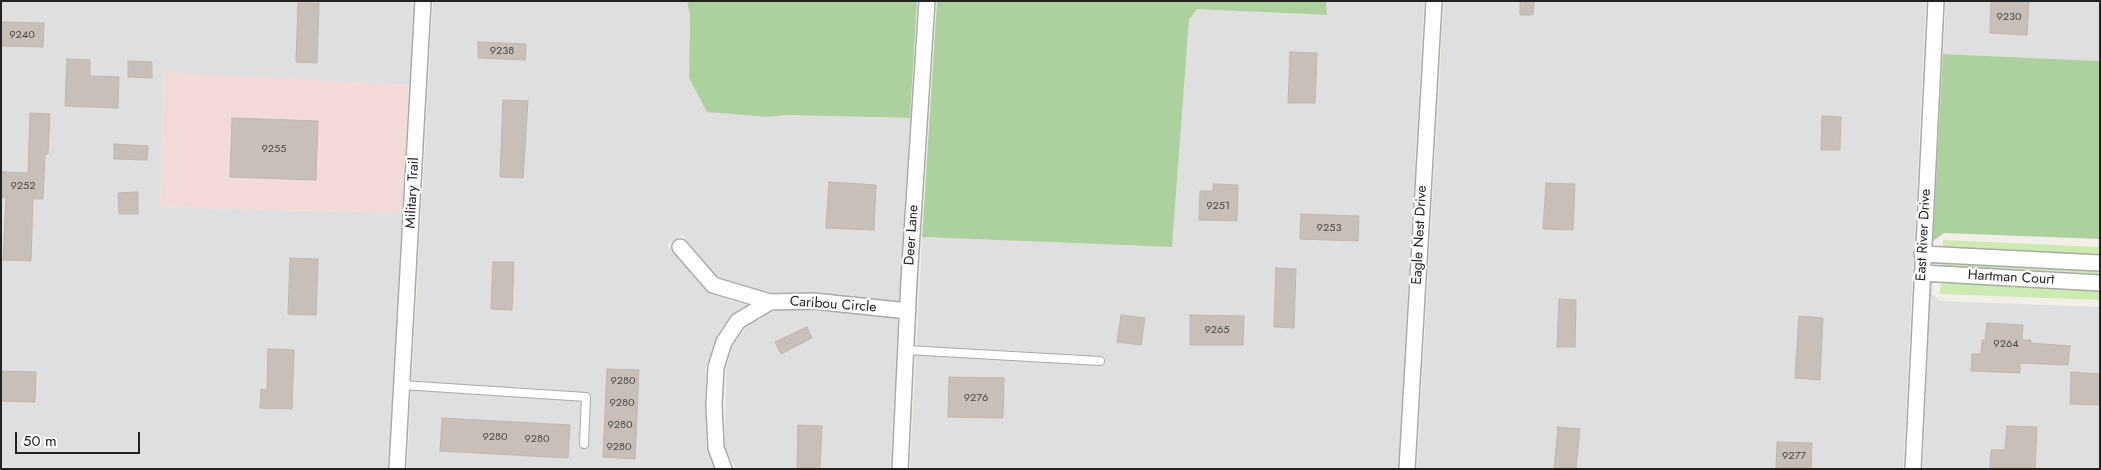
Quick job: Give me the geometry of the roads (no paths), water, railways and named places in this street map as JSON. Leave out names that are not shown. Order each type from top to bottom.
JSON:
[{"type":"street","name":"Military Trail","points":[[397,469],[423,1]]},
{"type":"street","name":"Deer Lane","points":[[900,469],[927,1]]},
{"type":"street","name":"Eagle Nest Drive","points":[[1407,469],[1434,1]]},
{"type":"street","name":"East River Drive","points":[[1913,469],[1922,254],[1936,1]]},
{"type":"street","points":[[680,247],[713,285],[770,302]]},
{"type":"street","name":"Hartman Court","points":[[1922,254],[2100,263]]},
{"type":"street","name":"Hartman Court","points":[[1922,273],[2100,283]]},
{"type":"street","name":"Caribou Circle","points":[[724,469],[716,448],[714,405],[716,367],[724,342],[738,321],[770,302],[813,301],[908,311]]},
{"type":"lane","points":[[907,350],[1100,361]]},
{"type":"lane","points":[[402,385],[586,397],[584,444]]}]
